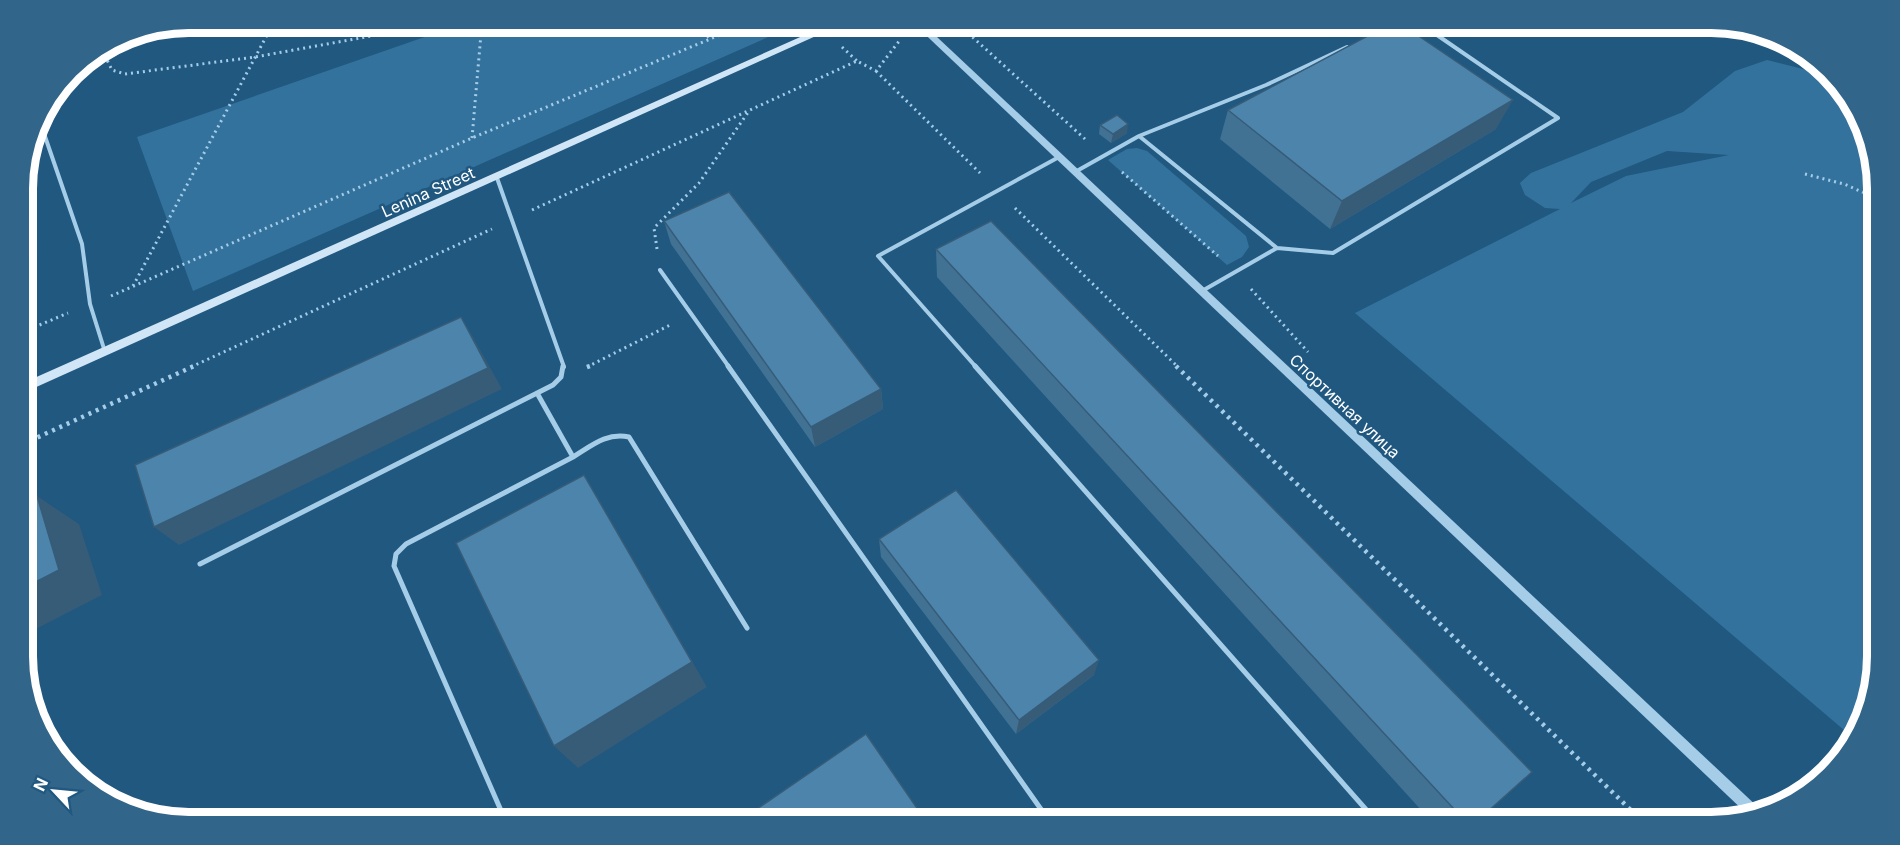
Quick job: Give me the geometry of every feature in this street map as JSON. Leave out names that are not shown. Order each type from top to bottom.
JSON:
[{"type":"main road","name":"Lenina Street","points":[[33,384],[819,33]]},
{"type":"street","name":"Спортивная улица","points":[[928,33],[1750,807]]},
{"type":"lane","points":[[1139,136],[1277,249],[1333,254],[1558,118],[1434,33]]},
{"type":"lane","points":[[1075,172],[1139,136],[1266,85],[1349,47]]},
{"type":"lane","points":[[44,133],[82,244],[90,304],[105,352]]},
{"type":"lane","points":[[1059,157],[878,256],[1368,812]]},
{"type":"lane","points":[[200,564],[537,393],[561,377],[564,368],[498,178]]},
{"type":"lane","points":[[1202,291],[1277,249]]},
{"type":"lane","points":[[660,270],[1043,812]]},
{"type":"lane","points":[[537,393],[573,457]]},
{"type":"lane","points":[[502,812],[394,566],[396,554],[406,544],[613,435],[621,435],[629,438],[747,628]]},
{"type":"path","points":[[132,288],[268,33]]},
{"type":"path","points":[[106,57],[112,70],[125,74],[255,57],[388,33]]},
{"type":"path","points":[[472,138],[481,33]]},
{"type":"path","points":[[705,33],[710,39]]},
{"type":"path","points":[[33,329],[132,288],[472,138],[724,33]]},
{"type":"path","points":[[968,33],[1103,156],[1236,272],[1309,354]]},
{"type":"path","points":[[876,71],[900,39]]},
{"type":"path","points":[[33,439],[857,61],[876,71],[1633,812]]},
{"type":"path","points":[[660,270],[654,228],[699,183],[749,110]]},
{"type":"path","points":[[1805,174],[1844,184],[1867,194]]},
{"type":"path","points":[[561,377],[594,364],[690,315]]},
{"type":"shaded area","points":[[436,33],[777,33],[193,291],[137,137]]},
{"type":"shaded area","points":[[1767,60],[1807,70],[1832,91],[1846,111],[1862,148],[1867,189],[1867,666],[1859,706],[1847,732],[1355,313],[1560,209],[1545,208],[1525,195],[1520,183],[1531,173],[1683,112],[1735,71]],"holes":[[[1667,151],[1729,155],[1626,176],[1571,203],[1591,182]]]},
{"type":"shaded area","points":[[1137,148],[1147,151],[1246,236],[1249,247],[1242,257],[1227,265],[1108,160],[1127,149]]},
{"type":"building","points":[[1373,33],[1414,33],[1513,100],[1342,201],[1228,110]]},
{"type":"building","points":[[1117,115],[1128,124],[1113,134],[1100,125]]},
{"type":"building","points":[[729,192],[881,389],[811,427],[664,221]]},
{"type":"building","points":[[991,221],[1532,772],[1487,812],[1457,812],[936,249]]},
{"type":"building","points":[[461,317],[488,368],[154,527],[135,465]]},
{"type":"building","points":[[584,475],[692,662],[554,746],[456,543]]},
{"type":"building","points":[[956,490],[1099,660],[1019,720],[879,539]]},
{"type":"building","points":[[37,496],[59,570],[33,583],[33,498]]},
{"type":"building","points":[[866,734],[920,812],[753,812]]}]
